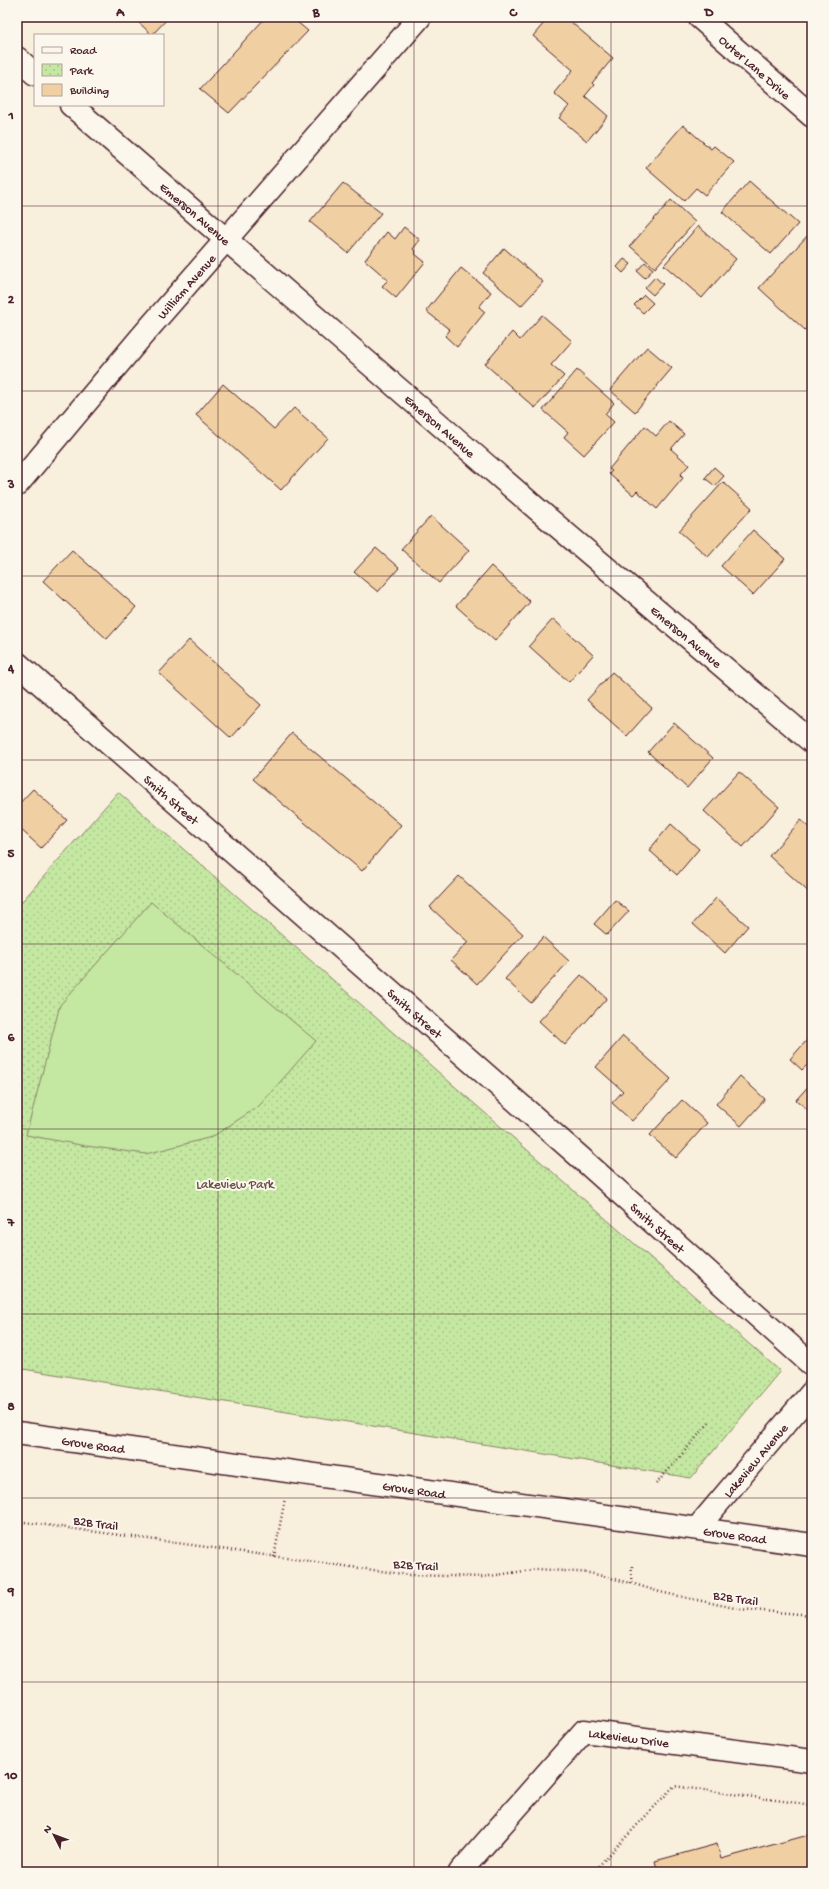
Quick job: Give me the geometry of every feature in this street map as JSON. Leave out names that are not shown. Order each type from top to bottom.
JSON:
[{"type":"street","name":"William Avenue","points":[[17,485],[142,336],[420,17]]},
{"type":"street","name":"Outer Lane Drive","points":[[699,17],[812,116]]},
{"type":"street","points":[[17,58],[34,73]]},
{"type":"street","name":"Emerson Avenue","points":[[72,106],[537,509],[812,742]]},
{"type":"street","name":"Smith Street","points":[[17,663],[581,1158],[812,1365]]},
{"type":"street","name":"Lakeview Avenue","points":[[698,1527],[812,1392]]},
{"type":"street","name":"Grove Road","points":[[17,1433],[698,1527],[812,1545]]},
{"type":"street","name":"Lakeview Drive","points":[[460,1872],[584,1731],[812,1761]]},
{"type":"path","points":[[656,1484],[709,1423]]},
{"type":"path","points":[[274,1557],[282,1517]]},
{"type":"path","name":"B2B Trail","points":[[17,1521],[410,1575],[483,1577],[538,1569],[590,1573],[631,1582],[660,1592],[739,1609],[812,1615]]},
{"type":"path","points":[[631,1582],[632,1565]]},
{"type":"path","points":[[593,1872],[674,1786],[812,1805]]},
{"type":"green space","name":"Lakeview Park","points":[[118,792],[780,1371],[691,1478],[17,1368],[17,907]]},
{"type":"green space","points":[[151,902],[316,1041],[259,1106],[212,1137],[146,1154],[86,1146],[26,1135],[60,1005]]},
{"type":"building","points":[[133,17],[169,17],[153,34],[151,34]]},
{"type":"building","points":[[266,17],[291,17],[308,31],[229,113],[200,89]]},
{"type":"building","points":[[549,17],[565,17],[613,58],[592,83],[594,85],[585,96],[608,116],[587,141],[559,118],[569,106],[554,93],[573,70],[533,36]]},
{"type":"building","points":[[683,125],[711,149],[714,146],[734,162],[705,195],[696,188],[684,201],[646,168]]},
{"type":"building","points":[[749,181],[798,224],[771,254],[722,212]]},
{"type":"building","points":[[343,183],[381,213],[348,253],[310,222]]},
{"type":"building","points":[[671,200],[695,222],[655,268],[630,246]]},
{"type":"building","points":[[698,226],[736,259],[702,298],[664,265]]},
{"type":"building","points":[[404,227],[420,240],[413,249],[416,252],[415,254],[425,262],[396,298],[382,286],[388,280],[365,260],[387,232],[395,239]]},
{"type":"building","points":[[808,235],[812,239],[812,322],[805,330],[759,288]]},
{"type":"building","points":[[504,248],[543,282],[521,306],[483,273]]},
{"type":"building","points":[[624,259],[631,264],[623,273],[617,267]]},
{"type":"building","points":[[645,262],[653,269],[645,278],[637,271]]},
{"type":"building","points":[[461,268],[491,292],[479,307],[485,312],[457,347],[445,336],[450,330],[426,311]]},
{"type":"building","points":[[655,277],[663,284],[653,295],[645,288]]},
{"type":"building","points":[[644,295],[653,303],[643,313],[634,305]]},
{"type":"building","points":[[542,315],[572,341],[551,365],[564,376],[535,408],[485,364],[512,332],[520,340]]},
{"type":"building","points":[[647,347],[672,368],[635,412],[610,390]]},
{"type":"building","points":[[577,370],[614,403],[605,414],[614,422],[584,455],[564,437],[568,432],[543,410]]},
{"type":"building","points":[[223,384],[274,429],[294,408],[328,438],[281,490],[196,415]]},
{"type":"building","points":[[669,421],[684,434],[671,449],[689,465],[680,475],[683,478],[657,509],[637,491],[633,495],[609,474],[612,471],[609,469],[645,426],[656,436]]},
{"type":"building","points":[[714,467],[724,476],[715,486],[705,478]]},
{"type":"building","points":[[723,482],[752,508],[708,557],[679,531]]},
{"type":"building","points":[[431,516],[469,550],[439,583],[401,549]]},
{"type":"building","points":[[753,530],[785,559],[753,595],[721,566]]},
{"type":"building","points":[[376,548],[399,568],[378,592],[354,572]]},
{"type":"building","points":[[72,550],[136,607],[107,639],[43,581]]},
{"type":"building","points":[[491,566],[530,602],[495,641],[456,606]]},
{"type":"building","points":[[553,619],[593,655],[569,682],[529,646]]},
{"type":"building","points":[[189,640],[261,705],[231,738],[159,673]]},
{"type":"building","points":[[612,672],[652,708],[627,736],[587,700]]},
{"type":"building","points":[[674,723],[713,758],[687,788],[648,752]]},
{"type":"building","points":[[292,733],[401,825],[362,871],[253,779]]},
{"type":"building","points":[[739,772],[779,807],[743,847],[704,811]]},
{"type":"building","points":[[33,789],[67,820],[41,848],[17,826],[17,806]]},
{"type":"building","points":[[801,820],[812,829],[812,895],[769,856]]},
{"type":"building","points":[[671,824],[699,849],[677,875],[649,850]]},
{"type":"building","points":[[459,876],[523,934],[477,984],[451,960],[468,942],[430,907]]},
{"type":"building","points":[[716,898],[748,926],[725,953],[693,924]]},
{"type":"building","points":[[615,900],[629,911],[607,935],[594,924]]},
{"type":"building","points":[[543,937],[569,961],[531,1003],[505,979]]},
{"type":"building","points":[[581,975],[607,998],[565,1045],[539,1021]]},
{"type":"building","points":[[623,1036],[671,1079],[632,1121],[612,1103],[623,1091],[596,1067]]},
{"type":"building","points":[[808,1039],[812,1042],[812,1060],[802,1070],[790,1059]]},
{"type":"building","points":[[740,1076],[765,1099],[741,1126],[716,1104]]},
{"type":"building","points":[[812,1082],[812,1113],[796,1100]]},
{"type":"building","points":[[682,1100],[707,1123],[676,1158],[650,1135]]},
{"type":"building","points":[[812,1834],[812,1872],[658,1872],[655,1861],[717,1844],[721,1859]]}]
